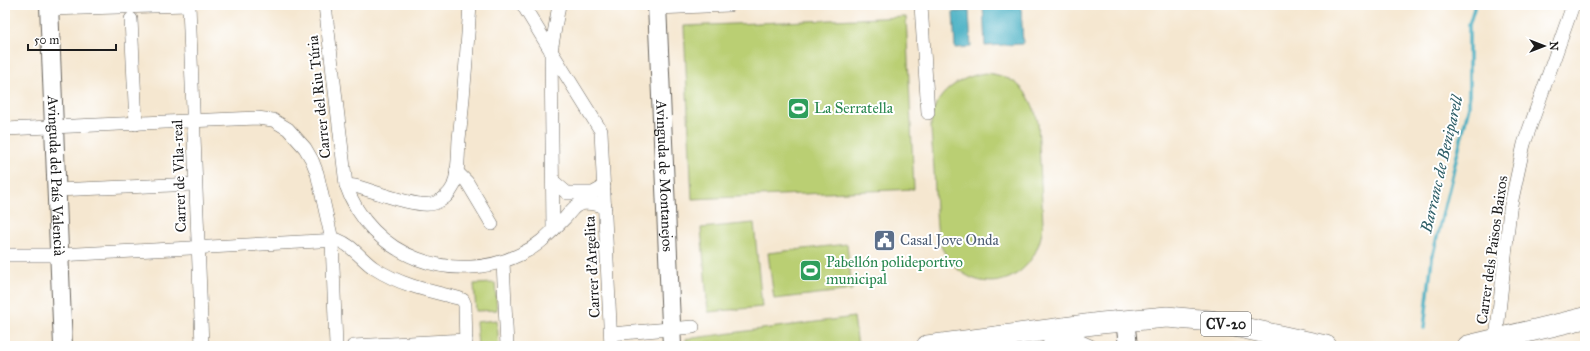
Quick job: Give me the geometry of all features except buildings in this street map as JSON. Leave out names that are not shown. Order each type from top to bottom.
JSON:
[{"type":"main road","name":"Avinguda de Montanejos","points":[[657,6],[672,338]]},
{"type":"main road","name":"Avinguda del País Valencià","points":[[49,7],[63,346]]},
{"type":"main road","name":"CV-20","points":[[927,346],[1124,320],[1167,317],[1196,319],[1235,326],[1326,346]]},
{"type":"main road","points":[[1468,346],[1585,318]]},
{"type":"main road","points":[[1124,320],[1128,346]]},
{"type":"street","points":[[49,7],[188,5]]},
{"type":"street","name":"Carrer de Vila-real","points":[[188,5],[202,346]]},
{"type":"street","name":"Carrer del Riu Túria","points":[[325,5],[346,185],[352,201],[363,217],[376,232],[398,251],[426,262],[447,266],[472,267],[503,262],[532,249],[578,205]]},
{"type":"street","points":[[346,185],[356,186],[417,204],[431,204],[444,199],[453,186],[465,89],[470,5]]},
{"type":"street","name":"Carrer d'Argelita","points":[[523,5],[601,131],[611,340]]},
{"type":"street","points":[[551,52],[559,5]]},
{"type":"street","points":[[657,6],[729,5]]},
{"type":"street","points":[[921,5],[928,113]]},
{"type":"street","name":"Carrer dels Països Baixos","points":[[1496,340],[1510,208],[1524,144],[1573,5]]},
{"type":"street","points":[[131,19],[136,124]]},
{"type":"street","name":"Carrer d'Argelita","points":[[551,52],[553,230]]},
{"type":"street","points":[[5,129],[262,119],[273,120],[288,129],[299,140],[312,160],[317,173],[332,240],[336,346]]},
{"type":"street","points":[[456,171],[467,182],[492,224]]},
{"type":"street","points":[[56,190],[195,184]]},
{"type":"street","points":[[553,186],[567,193],[593,193],[604,187]]},
{"type":"street","name":"Carrer d'Argelita","points":[[553,186],[578,205]]},
{"type":"street","points":[[578,205],[590,204],[605,206]]},
{"type":"street","points":[[5,256],[59,255],[198,246],[332,240],[343,242],[373,268],[397,280],[422,290],[458,298],[463,300],[465,305],[466,343],[353,346]]},
{"type":"street","points":[[503,262],[507,346]]},
{"type":"street","points":[[611,340],[672,338],[693,327]]},
{"type":"street","points":[[1048,346],[1081,342],[1090,346]]},
{"type":"green space","name":"La Serratella","points":[[906,17],[914,189],[692,199],[684,26]]},
{"type":"green space","points":[[985,73],[1006,78],[1020,87],[1031,102],[1038,122],[1043,224],[1038,247],[1027,264],[1013,276],[997,281],[980,281],[964,274],[949,260],[938,239],[931,134],[933,113],[942,95],[966,78]]},
{"type":"green space","points":[[754,223],[762,307],[708,312],[701,228]]},
{"type":"green space","name":"Pabellón polideportivo municipal","points":[[847,244],[852,290],[774,299],[768,253]]},
{"type":"green space","points":[[495,283],[497,310],[476,311],[474,284]]},
{"type":"green space","points":[[854,317],[858,346],[686,346],[686,339]]},
{"type":"green space","points":[[497,320],[499,346],[478,346],[476,322]]},
{"type":"water","points":[[983,5],[1021,5],[1023,44],[985,46]]},
{"type":"water","points":[[969,11],[971,47],[955,48],[953,12]]},
{"type":"waterway","name":"Barranc de Beniparell","points":[[1424,328],[1432,258],[1469,106],[1469,25],[1475,5]]},
{"type":"place","name":"La Serratella","points":[[799,108]]},
{"type":"place","name":"Casal Jove Onda","points":[[885,240]]},
{"type":"place","name":"Pabellón polideportivo municipal","points":[[810,271]]}]
